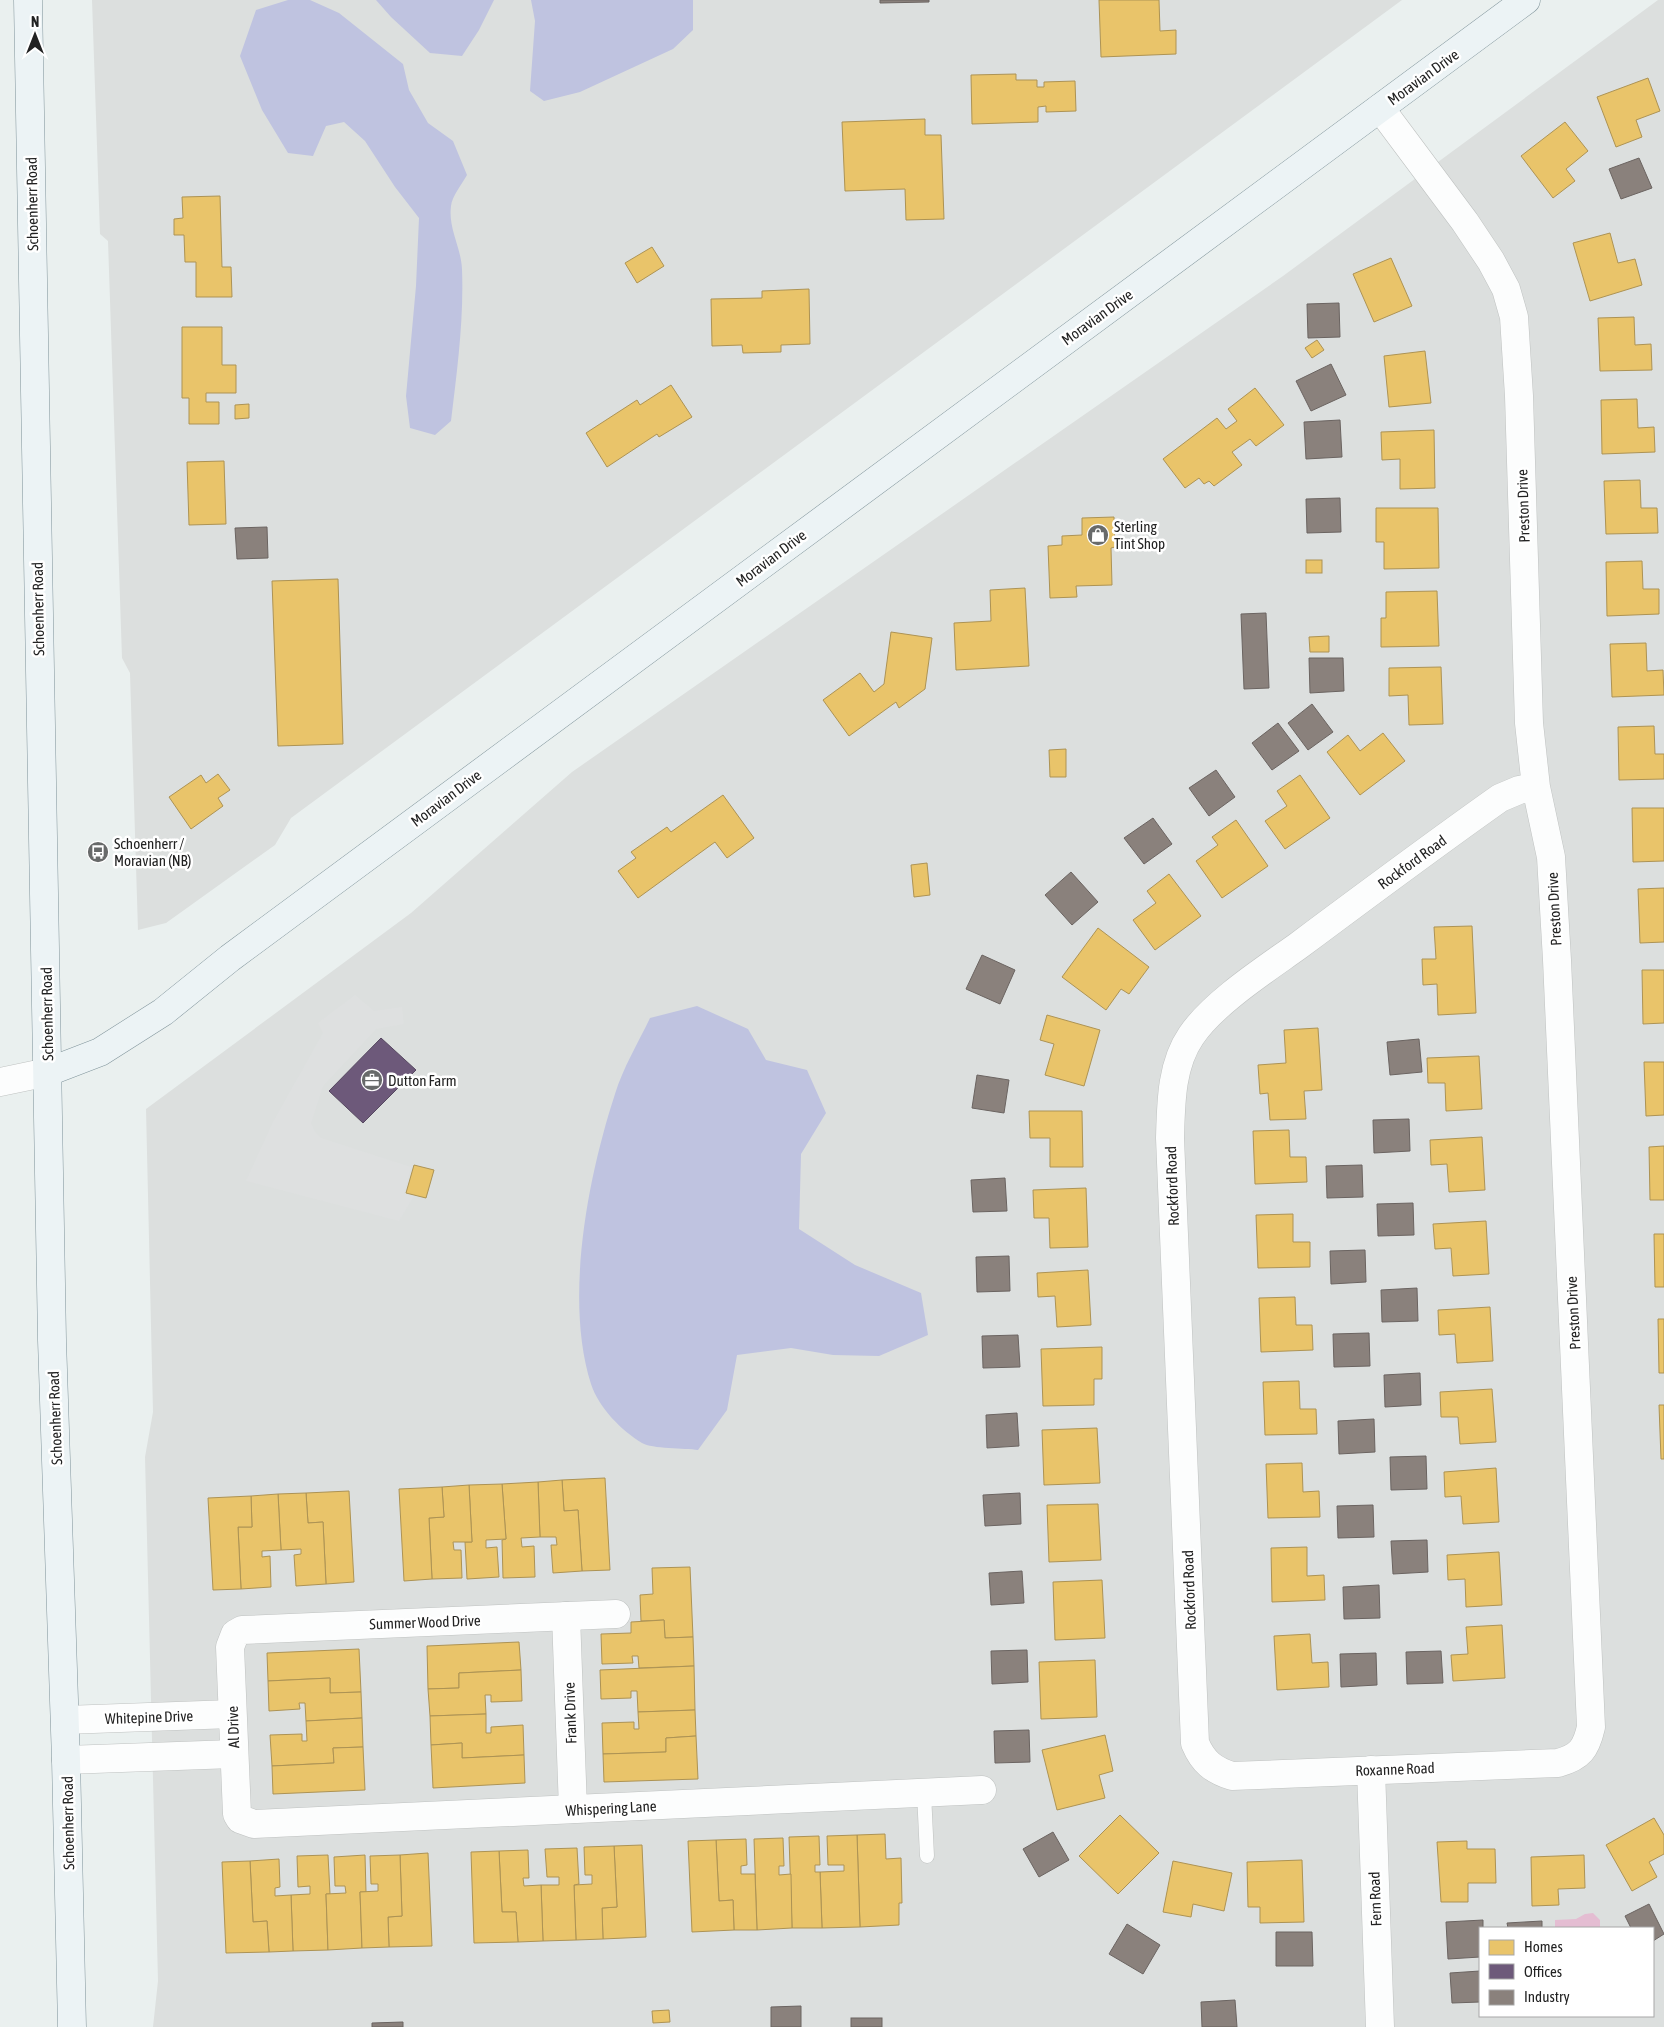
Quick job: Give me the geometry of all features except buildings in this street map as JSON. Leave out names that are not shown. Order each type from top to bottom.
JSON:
[{"type":"main road","name":"Schoenherr Road","points":[[28,0],[52,1340],[65,1720],[72,2027]]},
{"type":"main road","name":"Moravian Drive","points":[[48,1072],[100,1052],[163,1012],[238,952],[1526,0]]},
{"type":"street","name":"Preston Drive","points":[[1380,108],[1465,222],[1506,289],[1514,317],[1519,396],[1529,723],[1536,787],[1551,858],[1557,960],[1591,1727],[1588,1740],[1582,1750]]},
{"type":"street","name":"Rockford Road","points":[[1207,1764],[1195,1743],[1170,1138],[1172,1089],[1179,1060],[1191,1036],[1213,1012],[1269,967],[1500,798],[1519,790],[1536,787]]},
{"type":"street","name":"Moravian Drive","points":[[0,1082],[48,1072]]},
{"type":"street","name":"Summer Wood Drive","points":[[235,1634],[250,1629],[616,1614]]},
{"type":"street","name":"Frank Drive","points":[[566,1616],[574,1809]]},
{"type":"street","name":"Al Drive","points":[[235,1634],[230,1647],[235,1807],[240,1819]]},
{"type":"street","name":"Whitepine Drive","points":[[65,1720],[232,1714]]},
{"type":"street","name":"Roxanne Road","points":[[1207,1764],[1218,1771],[1232,1776],[1558,1763],[1573,1759],[1582,1750]]},
{"type":"street","points":[[66,1760],[233,1754]]},
{"type":"street","name":"Fern Road","points":[[1371,1770],[1380,2027]]},
{"type":"street","name":"Whispering Lane","points":[[240,1819],[254,1824],[982,1790]]},
{"type":"lane","points":[[924,1793],[927,1856]]},
{"type":"shaded area","points":[[92,0],[1402,0],[291,818],[275,845],[166,923],[138,930],[130,673],[122,658],[108,241],[100,234]]},
{"type":"shaded area","points":[[288,0],[310,0],[339,13],[403,64],[409,90],[428,123],[453,141],[467,175],[455,194],[451,206],[451,222],[462,269],[462,307],[460,345],[451,421],[435,435],[410,428],[406,396],[416,286],[419,218],[395,187],[365,141],[344,122],[326,126],[313,156],[288,153],[262,110],[240,56],[256,10]]},
{"type":"shaded area","points":[[376,0],[494,0],[479,30],[462,56],[430,53],[391,17]]},
{"type":"shaded area","points":[[531,0],[693,0],[693,30],[673,49],[580,92],[544,101],[530,91],[535,21]]},
{"type":"shaded area","points":[[1658,0],[1664,0],[1664,2027],[153,2027],[158,1981],[145,1457],[153,1412],[146,1109],[411,913],[572,772],[1283,276]]},
{"type":"shaded area","points":[[355,995],[374,1011],[402,1007],[404,1024],[376,1029],[323,1086],[311,1123],[315,1132],[321,1138],[411,1167],[404,1194],[414,1196],[399,1221],[246,1181],[273,1122],[323,1033],[318,1023]]},
{"type":"shaded area","points":[[697,1006],[748,1029],[766,1060],[807,1070],[826,1113],[801,1154],[799,1229],[855,1265],[921,1293],[928,1335],[879,1356],[833,1355],[791,1348],[737,1355],[727,1410],[698,1450],[661,1447],[642,1443],[626,1432],[605,1410],[591,1384],[583,1351],[580,1314],[580,1277],[588,1200],[605,1127],[618,1084],[650,1018]]},
{"type":"shaded area","points":[[1593,1913],[1600,1920],[1600,1927],[1555,1927],[1555,1920],[1576,1919],[1585,1914]]},
{"type":"place","name":"Sterling Tint Shop","points":[[1098,535]]},
{"type":"place","name":"Schoenherr / Moravian (NB)","points":[[98,852]]},
{"type":"place","name":"Dutton Farm","points":[[372,1080]]}]
